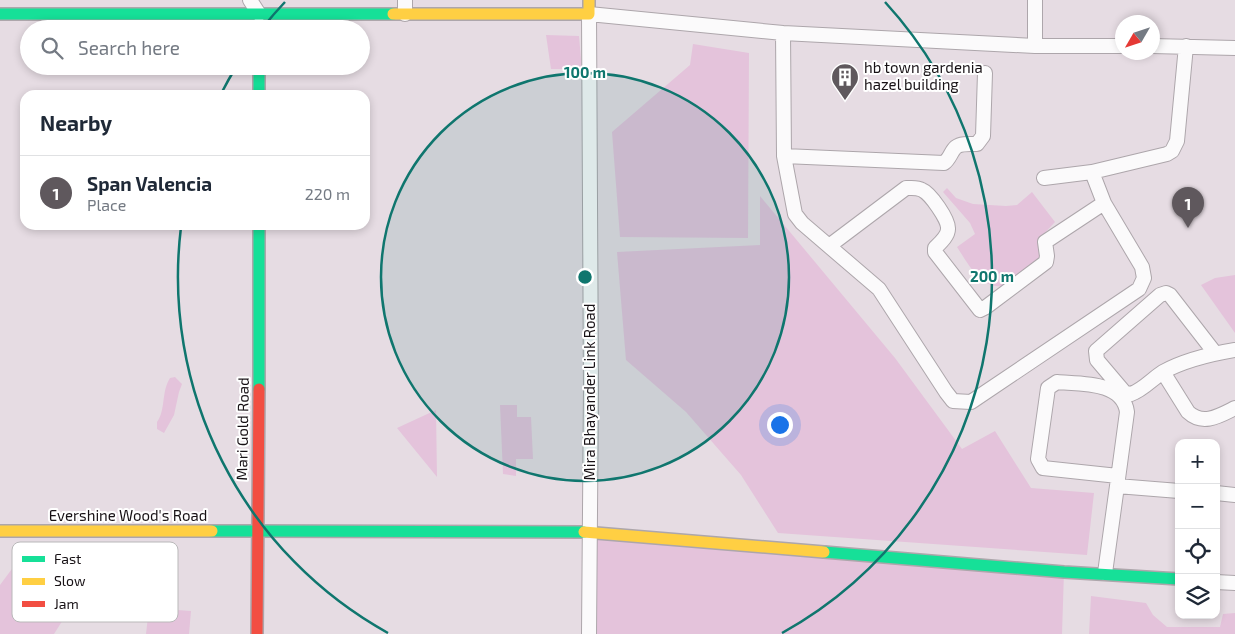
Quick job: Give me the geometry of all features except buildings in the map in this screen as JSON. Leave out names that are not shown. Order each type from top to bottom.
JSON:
[{"type":"street","points":[[250,0],[259,14],[259,20]]},
{"type":"street","points":[[1034,0],[1035,46]]},
{"type":"street","points":[[0,14],[72,7],[259,14],[405,7],[589,7],[783,33],[1035,46],[1115,46]]},
{"type":"street","name":"Mira Bhayander Link Road","points":[[589,7],[589,634]]},
{"type":"street","points":[[783,33],[784,156],[795,214],[802,223],[879,290],[953,401],[971,402],[1139,290],[1144,278],[1142,267],[1104,202],[1092,172]]},
{"type":"street","points":[[1160,46],[1235,48]]},
{"type":"street","points":[[1044,178],[1092,172],[1167,154],[1172,151],[1177,141],[1186,46]]},
{"type":"street","points":[[784,156],[944,163],[960,145],[977,144],[983,136],[985,73]]},
{"type":"street","points":[[259,75],[259,90]]},
{"type":"street","points":[[829,246],[906,188],[914,187],[923,190],[930,196],[948,223],[947,234],[935,248],[935,252],[980,310],[1046,262],[1045,242],[1104,202]]},
{"type":"street","name":"Mari Gold Road","points":[[256,634],[259,230]]},
{"type":"street","points":[[1215,353],[1166,293],[1160,295],[1096,351],[1097,360],[1128,394],[1134,393],[1163,372],[1215,353],[1235,350]]},
{"type":"street","points":[[1163,372],[1193,417],[1205,420],[1235,408]]},
{"type":"street","points":[[1105,573],[1117,481],[1127,412],[1126,406],[1118,395],[1100,386],[1057,382],[1048,388],[1038,459],[1043,468],[1117,481],[1175,490]]},
{"type":"street","points":[[1220,494],[1235,495]]},
{"type":"street","name":"Evershine Wood's Road","points":[[0,531],[590,532],[1064,572],[1175,579]]},
{"type":"street","points":[[1220,582],[1235,583]]},
{"type":"shaded area","points":[[546,35],[579,36],[582,71],[551,69]]},
{"type":"shaded area","points":[[693,44],[749,53],[748,238],[620,237],[612,132],[690,65]]},
{"type":"shaded area","points":[[947,188],[956,198],[973,204],[1006,206],[1017,205],[1032,192],[1055,222],[1039,239],[1038,247],[1044,257],[1014,283],[994,286],[986,283],[973,271],[957,247],[975,234],[970,223],[943,192]]},
{"type":"shaded area","points":[[760,196],[895,358],[962,449],[995,431],[1031,488],[1094,493],[1087,555],[778,533],[741,475],[686,412],[626,360],[617,252],[760,245]]},
{"type":"shaded area","points":[[1235,275],[1235,333],[1201,285],[1215,278]]},
{"type":"shaded area","points":[[175,377],[182,384],[174,415],[164,433],[157,429],[157,422],[162,412],[167,383],[170,378]]},
{"type":"shaded area","points":[[500,405],[517,405],[517,417],[531,417],[533,459],[516,459],[516,476],[503,474]]},
{"type":"shaded area","points":[[436,410],[437,477],[397,428]]},
{"type":"shaded area","points":[[591,532],[1064,572],[1062,634],[589,634]]},
{"type":"shaded area","points":[[12,569],[12,622],[62,622],[54,634],[0,634],[0,585]]},
{"type":"shaded area","points":[[1091,596],[1146,603],[1153,615],[1167,627],[1220,627],[1223,614],[1235,613],[1235,634],[1089,634]]},
{"type":"shaded area","points":[[178,610],[191,611],[189,634],[146,634],[147,622],[178,622]]},
{"type":"traffic: fast","points":[[0,14],[393,14]]},
{"type":"traffic: fast","points":[[259,75],[259,90]]},
{"type":"traffic: fast","points":[[259,230],[259,389]]},
{"type":"traffic: fast","points":[[212,531],[584,532]]},
{"type":"traffic: fast","points":[[824,552],[1064,572],[1175,579]]},
{"type":"traffic: slow","points":[[393,14],[589,14],[589,0]]},
{"type":"traffic: slow","points":[[0,531],[212,531]]},
{"type":"traffic: slow","points":[[584,532],[824,552]]},
{"type":"traffic: jam","points":[[257,634],[259,389]]},
{"type":"place","name":"hb town gardenia hazel building","points":[[845,101]]},
{"type":"place","name":"Span Valencia","points":[[1188,228]]}]
